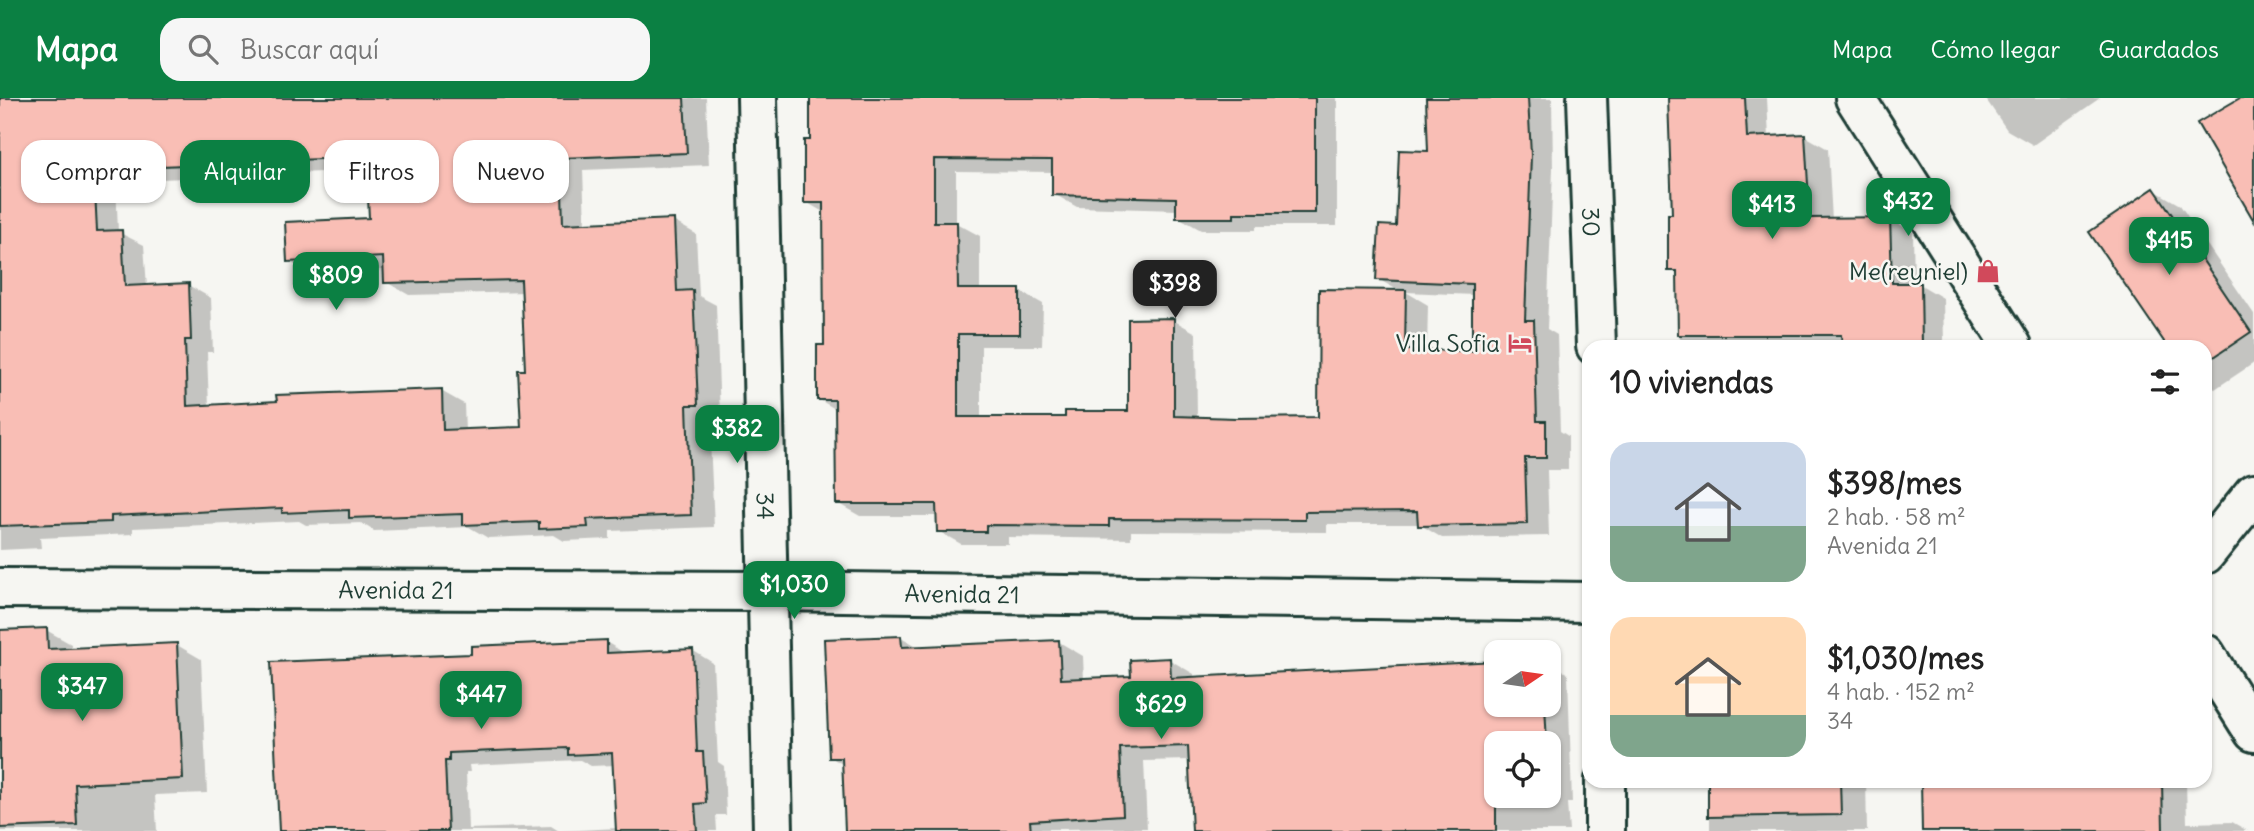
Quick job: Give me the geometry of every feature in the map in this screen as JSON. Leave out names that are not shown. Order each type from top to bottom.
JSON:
[{"type":"street","name":"34","points":[[757,98],[770,591],[773,831]]},
{"type":"street","name":"30","points":[[1587,98],[1596,340]]},
{"type":"street","points":[[1855,98],[2008,340]]},
{"type":"street","points":[[2212,545],[2254,493]]},
{"type":"street","name":"Avenida 21","points":[[0,588],[770,591],[1582,602]]},
{"type":"street","points":[[2212,665],[2254,732]]},
{"type":"street","points":[[1605,788],[1605,831]]},
{"type":"building","points":[[0,98],[684,98],[687,153],[569,158],[569,140],[453,140],[453,203],[562,203],[563,224],[674,219],[677,291],[693,290],[698,405],[687,405],[691,515],[587,519],[588,527],[539,529],[539,522],[463,525],[463,514],[349,518],[349,510],[282,513],[282,508],[111,516],[111,522],[0,526]],"holes":[[[21,140],[166,140],[166,166],[180,165],[180,140],[310,140],[310,159],[324,159],[324,140],[439,140],[439,203],[368,203],[369,218],[285,222],[287,262],[383,257],[384,283],[521,280],[525,370],[518,370],[521,427],[443,430],[442,389],[276,395],[277,401],[187,406],[185,340],[191,340],[189,283],[125,286],[122,230],[97,231],[96,203],[21,203]]]},
{"type":"building","points":[[810,98],[1315,98],[1315,213],[1234,213],[1234,218],[1176,218],[1176,198],[1052,195],[1052,160],[934,159],[934,222],[957,222],[958,289],[1020,289],[1020,334],[958,334],[958,417],[1065,417],[1065,411],[1128,411],[1128,319],[1174,318],[1174,416],[1236,418],[1318,417],[1319,289],[1406,290],[1405,350],[1472,351],[1472,284],[1376,280],[1379,225],[1396,226],[1399,150],[1428,151],[1426,98],[1528,98],[1531,155],[1525,320],[1534,320],[1537,421],[1546,421],[1546,458],[1525,458],[1527,524],[1418,526],[1417,511],[1305,512],[1305,520],[1109,519],[1109,526],[986,525],[986,532],[937,532],[936,504],[836,504],[835,400],[817,400],[817,345],[824,345],[823,203],[804,203],[804,140],[810,140]]},
{"type":"building","points":[[1668,98],[1745,98],[1747,137],[1805,134],[1810,218],[1890,217],[1892,283],[1921,283],[1922,340],[1841,340],[1841,335],[1678,335],[1677,271],[1668,271],[1668,214],[1672,214]]},
{"type":"building","points":[[2240,98],[2254,98],[2254,221],[2197,123]]},
{"type":"building","points":[[2154,188],[2251,332],[2212,358],[2212,340],[2163,340],[2089,232]]},
{"type":"building","points":[[47,628],[48,649],[177,643],[183,779],[75,784],[77,825],[0,828],[0,630]]},
{"type":"building","points":[[901,636],[902,647],[1059,640],[1061,679],[1131,676],[1130,660],[1170,658],[1171,678],[1484,662],[1484,718],[1546,718],[1546,731],[1484,731],[1484,808],[1496,808],[1496,831],[1192,831],[1188,746],[1120,748],[1123,815],[1030,821],[1031,831],[845,831],[842,758],[829,758],[824,639]]},
{"type":"building","points":[[607,640],[607,653],[693,649],[697,752],[703,752],[706,803],[695,804],[697,831],[616,831],[612,753],[568,755],[568,748],[449,753],[449,761],[445,761],[448,831],[279,831],[271,662],[471,654],[471,646]]},
{"type":"building","points":[[1708,788],[1840,788],[1841,815],[1708,817]]},
{"type":"building","points":[[1921,788],[2162,788],[2163,831],[1922,831]]},
{"type":"place","name":"Me(reyniel)","points":[[1988,271]]},
{"type":"place","name":"Villa Sofia","points":[[1520,343]]}]
